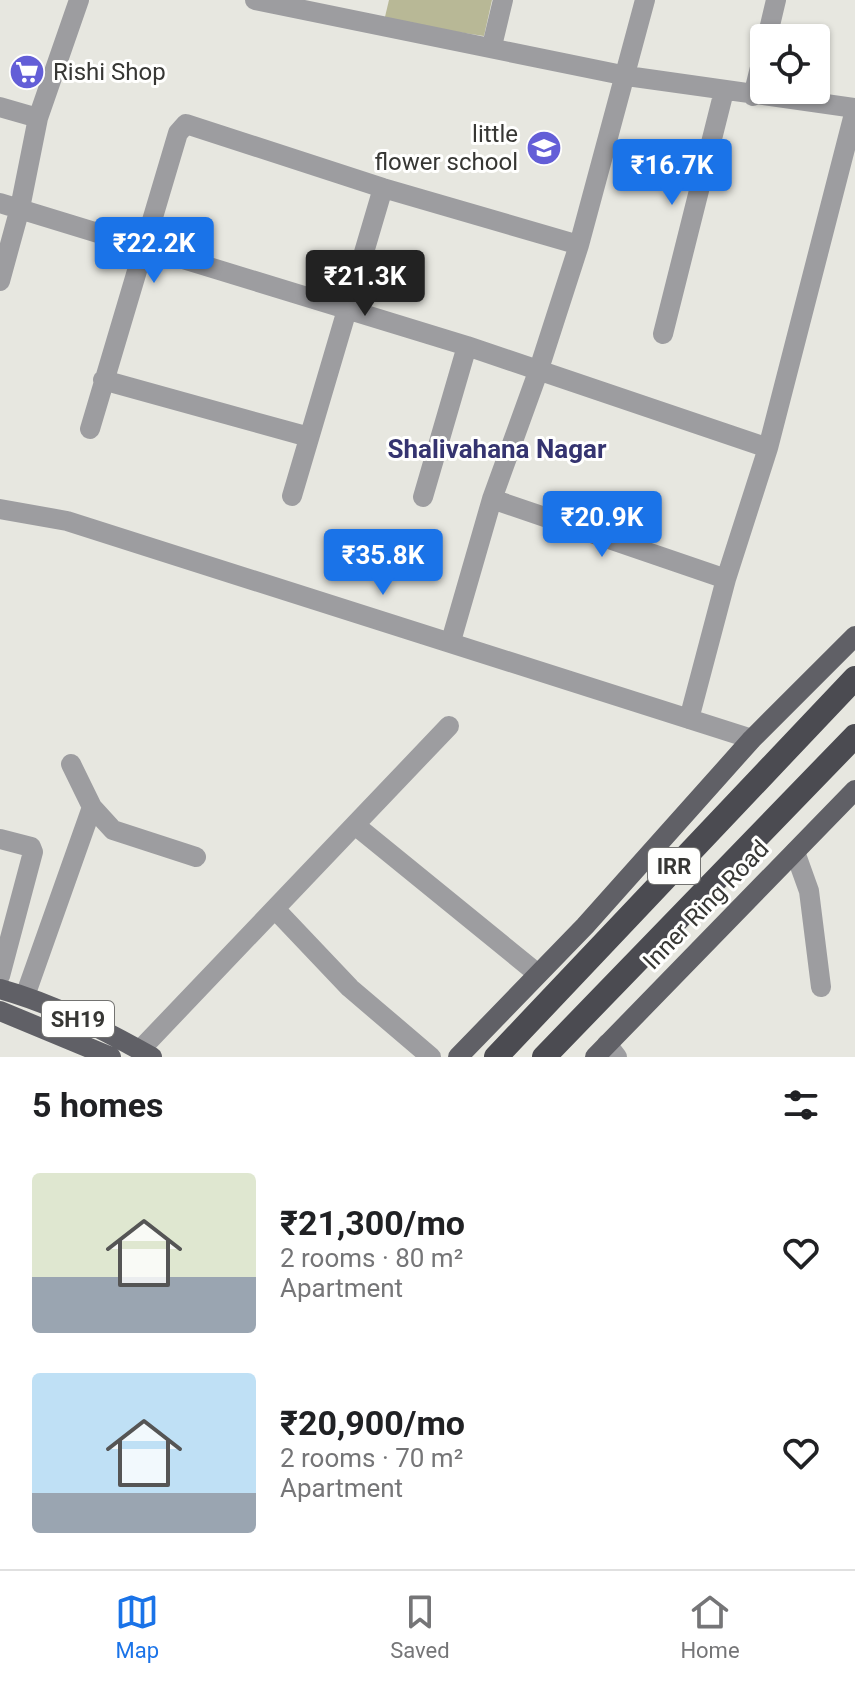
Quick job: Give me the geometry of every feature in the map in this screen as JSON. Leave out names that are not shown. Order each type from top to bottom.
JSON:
[{"type":"highway","name":"IRR","points":[[496,1057],[855,678]]},
{"type":"highway","name":"IRR","points":[[544,1057],[855,736]]},
{"type":"main road","points":[[458,1057],[752,739],[855,636]]},
{"type":"main road","name":"Inner Ring Road","points":[[606,1053],[855,790]]},
{"type":"main road","name":"SH19","points":[[0,989],[25,996],[115,1034],[146,1054]]},
{"type":"main road","name":"SH19","points":[[0,1011],[108,1056]]},
{"type":"street","points":[[0,281],[10,206],[79,0]]},
{"type":"street","points":[[255,0],[307,5],[627,76],[750,95]]},
{"type":"street","points":[[492,46],[503,0]]},
{"type":"street","points":[[451,641],[492,499],[579,245],[645,0]]},
{"type":"street","points":[[770,24],[776,0]]},
{"type":"street","points":[[663,334],[724,91]]},
{"type":"street","points":[[689,719],[726,579],[768,448],[855,109],[816,104]]},
{"type":"street","points":[[0,107],[38,118]]},
{"type":"street","points":[[90,429],[142,246],[178,133],[186,124],[383,188],[579,245]]},
{"type":"street","points":[[292,496],[383,188]]},
{"type":"street","points":[[10,206],[467,346],[768,448]]},
{"type":"street","points":[[423,497],[467,346]]},
{"type":"street","points":[[103,380],[309,437]]},
{"type":"street","points":[[492,499],[726,579]]},
{"type":"street","points":[[0,509],[67,521],[752,739]]},
{"type":"street","points":[[146,1054],[275,909],[449,726]]},
{"type":"street","points":[[71,764],[92,807],[113,830],[196,857]]},
{"type":"street","points":[[25,996],[92,807]]},
{"type":"street","points":[[355,825],[538,974]]},
{"type":"street","points":[[0,839],[31,847],[33,852],[6,934],[0,976]]},
{"type":"street","points":[[795,852],[809,891],[821,987]]},
{"type":"street","points":[[275,909],[350,988],[431,1057]]},
{"type":"green space","points":[[389,0],[492,0],[484,36],[384,21]]},
{"type":"place","name":"Rishi Shop","points":[[27,72]]},
{"type":"place","name":"little flower school","points":[[544,148]]},
{"type":"district","name":"Shalivahana Nagar","points":[[497,449]]}]
